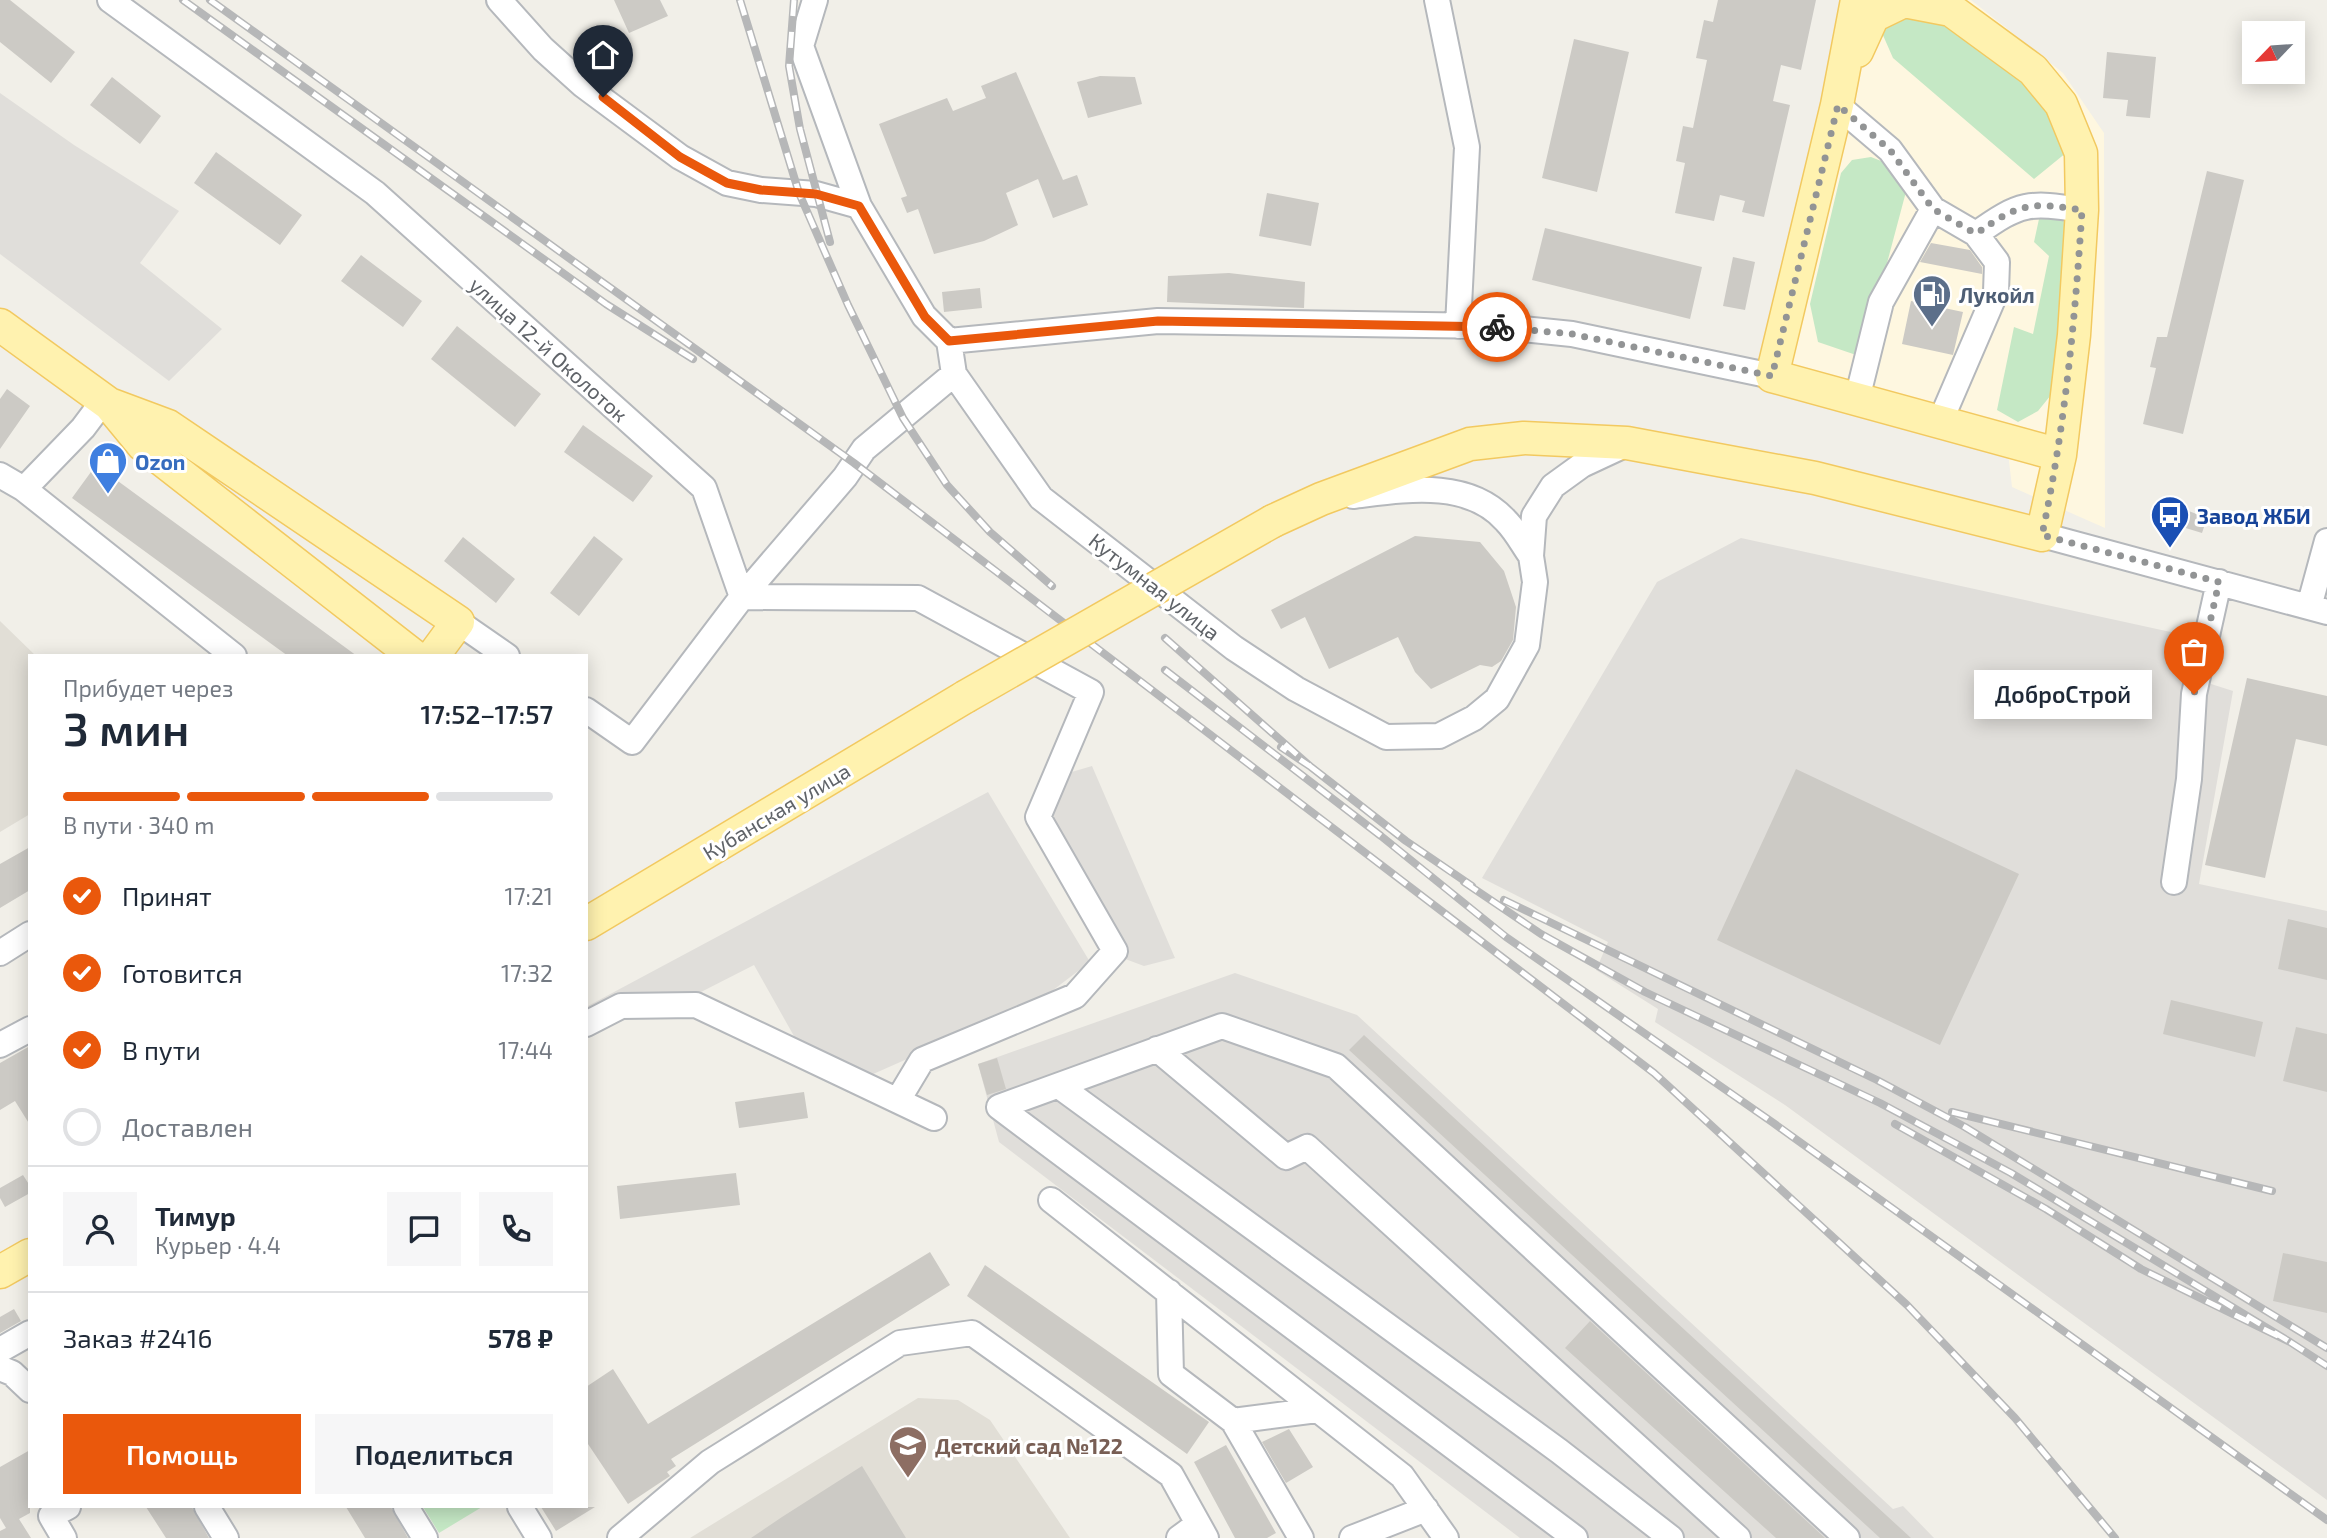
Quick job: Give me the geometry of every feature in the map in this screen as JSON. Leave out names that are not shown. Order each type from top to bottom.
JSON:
[{"type":"main road","points":[[1857,0],[1838,105],[1772,376],[2060,455]]},
{"type":"main road","points":[[1838,105],[1850,90],[1858,44],[1873,16],[1904,1],[1948,5],[2033,70],[2062,104],[2081,153],[2082,210],[2074,335],[2060,455],[2042,535]]},
{"type":"main road","points":[[0,325],[107,402],[168,426],[458,622],[434,654]]},
{"type":"main road","points":[[107,402],[143,445],[411,654]]},
{"type":"main road","name":"Кубанская улица","points":[[588,923],[965,697],[1273,521],[1321,499],[1470,444],[1524,438],[1628,443],[1815,478],[2042,535]]},
{"type":"street","name":"улица 12-й Околоток","points":[[110,0],[374,193],[704,488],[742,597]]},
{"type":"street","points":[[499,0],[542,49],[583,85],[680,157],[727,183],[761,190],[816,194],[859,206]]},
{"type":"street","points":[[815,0],[801,46],[859,206],[925,317],[949,341],[1158,321],[1458,326],[1572,334],[1772,376]]},
{"type":"street","points":[[1437,0],[1467,147],[1458,326]]},
{"type":"street","points":[[1838,105],[1890,150],[1933,209],[1976,234],[1997,262],[1996,292],[1940,422]]},
{"type":"street","points":[[1976,234],[2011,209],[2043,204],[2082,210]]},
{"type":"street","points":[[1857,399],[1881,302],[1933,209]]},
{"type":"street","name":"Кутумная улица","points":[[949,341],[954,374],[1041,498],[1234,648],[1296,689],[1386,737],[1439,736],[1474,718],[1497,699],[1527,645],[1535,582],[1531,556]]},
{"type":"street","points":[[588,711],[632,742],[742,597],[845,477],[863,449],[954,374]]},
{"type":"street","points":[[24,489],[107,402]]},
{"type":"street","points":[[1531,556],[1534,516],[1553,486],[1582,465],[1628,443]]},
{"type":"street","points":[[0,475],[24,489],[231,654]]},
{"type":"street","points":[[1321,499],[1431,489],[1468,496],[1492,508],[1506,521],[1531,556]]},
{"type":"street","points":[[2042,535],[2318,609],[2327,541]]},
{"type":"street","points":[[2174,883],[2189,779],[2194,694],[2219,582]]},
{"type":"street","points":[[742,597],[918,598],[1091,692],[1038,817],[1115,951],[1075,996],[922,1060],[898,1100]]},
{"type":"street","points":[[458,622],[505,654]]},
{"type":"street","points":[[0,953],[28,935]]},
{"type":"street","points":[[588,1023],[621,1006],[696,1005],[934,1118]]},
{"type":"street","points":[[1575,1538],[999,1107],[1222,1026],[1336,1066],[1847,1538]]},
{"type":"street","points":[[0,1045],[28,1030]]},
{"type":"street","points":[[1157,1049],[1286,1157],[1307,1147],[1738,1538]]},
{"type":"street","points":[[1059,1086],[1559,1451],[1671,1538]]},
{"type":"street","points":[[1051,1200],[1402,1476],[1446,1538]]},
{"type":"street","points":[[1169,1292],[1171,1374],[1233,1421],[1301,1538]]},
{"type":"street","points":[[621,1538],[710,1462],[900,1343],[972,1333],[1171,1475],[1194,1533]]},
{"type":"street","points":[[0,1350],[28,1334]]},
{"type":"street","points":[[0,1368],[12,1373],[28,1388]]},
{"type":"street","points":[[1233,1421],[1317,1410]]},
{"type":"street","points":[[64,1538],[51,1516],[66,1508]]},
{"type":"street","points":[[208,1508],[226,1538]]},
{"type":"street","points":[[407,1508],[425,1538]]},
{"type":"street","points":[[521,1508],[538,1538]]},
{"type":"street","points":[[1352,1538],[1426,1509]]},
{"type":"shaded area","points":[[1848,0],[1971,0],[2063,73],[2104,133],[2105,528],[2012,487],[2008,453],[1767,386]]},
{"type":"shaded area","points":[[0,93],[74,145],[179,211],[140,263],[222,329],[169,381],[0,254]]},
{"type":"shaded area","points":[[1741,538],[2189,636],[2183,675],[2233,691],[2199,884],[2327,911],[2327,1500],[1785,1105],[1655,1022],[1658,1009],[1596,970],[1608,942],[1482,878],[1657,582]]},
{"type":"shaded area","points":[[0,621],[34,654],[28,654],[28,815],[0,832]]},
{"type":"shaded area","points":[[1092,766],[1175,958],[1144,966],[1104,951],[1041,837],[1038,782]]},
{"type":"shaded area","points":[[988,792],[1090,962],[1040,1000],[871,1075],[799,1045],[754,965],[701,992],[642,996],[588,1023],[588,1006]]},
{"type":"shaded area","points":[[1235,973],[1357,1015],[1893,1509],[1903,1506],[1934,1538],[1520,1538],[999,1142],[978,1064]]},
{"type":"shaded area","name":"Детский сад №122","points":[[918,1398],[958,1400],[990,1420],[1070,1538],[690,1538]]},
{"type":"green space","points":[[1894,14],[1928,17],[2025,71],[2072,148],[2034,179],[1893,58],[1882,33]]},
{"type":"green space","points":[[1871,157],[1894,166],[1907,188],[1862,357],[1818,342],[1810,304],[1841,173],[1852,160]]},
{"type":"green space","points":[[2039,219],[2060,219],[2075,229],[2055,390],[2038,411],[2018,422],[1997,410],[2014,327],[2033,334],[2049,256],[2034,242]]},
{"type":"green space","points":[[424,1508],[480,1508],[439,1533]]},
{"type":"building","points":[[0,0],[10,0],[75,52],[51,83],[0,42]]},
{"type":"building","points":[[614,0],[660,0],[668,16],[629,33]]},
{"type":"building","points":[[1718,0],[1816,0],[1801,70],[1781,65],[1773,101],[1790,105],[1764,217],[1742,212],[1745,201],[1720,195],[1714,221],[1675,213],[1685,163],[1676,161],[1683,126],[1693,128],[1707,60],[1696,58],[1704,20],[1713,22]]},
{"type":"building","points":[[1574,39],[1629,52],[1597,192],[1542,178]]},
{"type":"building","points":[[2107,52],[2156,57],[2150,118],[2126,116],[2128,100],[2103,98]]},
{"type":"building","points":[[1016,72],[1063,180],[1077,175],[1088,205],[1053,218],[1038,179],[1006,193],[1018,225],[984,241],[934,254],[918,209],[907,213],[901,198],[907,196],[879,124],[947,98],[953,111],[986,98],[981,86]]},
{"type":"building","points":[[1100,76],[1135,77],[1142,104],[1088,118],[1077,82]]},
{"type":"building","points":[[112,77],[161,116],[140,144],[90,105]]},
{"type":"building","points":[[216,152],[302,215],[280,245],[194,183]]},
{"type":"building","points":[[2207,171],[2244,180],[2183,434],[2143,424],[2156,368],[2150,367],[2157,337],[2167,337]]},
{"type":"building","points":[[1267,193],[1319,203],[1311,246],[1259,236]]},
{"type":"building","points":[[1545,228],[1702,267],[1690,319],[1532,280]]},
{"type":"building","points":[[1931,243],[1970,250],[1982,267],[1982,274],[1920,262]]},
{"type":"building","points":[[361,255],[422,301],[403,327],[341,281]]},
{"type":"building","points":[[1733,257],[1755,262],[1745,310],[1723,306]]},
{"type":"building","points":[[1229,273],[1305,282],[1304,308],[1167,302],[1168,276]]},
{"type":"building","points":[[980,288],[982,308],[944,312],[942,292]]},
{"type":"building","name":"Лукойл","points":[[1911,301],[1963,312],[1953,355],[1902,344]]},
{"type":"building","points":[[457,326],[541,394],[515,427],[431,359]]},
{"type":"building","points":[[7,389],[30,406],[0,449],[0,399]]},
{"type":"building","points":[[583,425],[653,476],[633,502],[564,452]]},
{"type":"building","points":[[96,465],[354,654],[285,654],[72,498]]},
{"type":"building","points":[[2173,505],[2207,518],[2202,533],[2166,522]]},
{"type":"building","points":[[594,536],[623,559],[579,616],[550,593]]},
{"type":"building","points":[[1415,536],[1480,542],[1504,571],[1516,607],[1513,640],[1501,661],[1492,667],[1480,665],[1431,689],[1415,672],[1398,637],[1329,669],[1305,617],[1281,629],[1271,610]]},
{"type":"building","points":[[463,537],[515,579],[496,603],[444,561]]},
{"type":"building","points":[[2247,678],[2327,696],[2327,746],[2296,739],[2265,878],[2205,865]]},
{"type":"building","points":[[1796,769],[2019,874],[1940,1045],[1717,940]]},
{"type":"building","points":[[28,848],[28,891],[0,908],[0,864]]},
{"type":"building","points":[[2288,919],[2327,928],[2327,980],[2278,969]]},
{"type":"building","points":[[2171,1000],[2263,1022],[2255,1057],[2163,1034]]},
{"type":"building","points":[[2296,1027],[2327,1034],[2327,1092],[2283,1081]]},
{"type":"building","points":[[1364,1035],[1911,1538],[1880,1538],[1349,1050]]},
{"type":"building","points":[[28,1047],[28,1122],[15,1101],[0,1110],[0,1063]]},
{"type":"building","points":[[997,1058],[1006,1089],[987,1095],[978,1064]]},
{"type":"building","points":[[804,1092],[808,1118],[739,1128],[735,1102]]},
{"type":"building","points":[[736,1173],[740,1205],[620,1219],[617,1186]]},
{"type":"building","points":[[23,1175],[28,1183],[28,1194],[5,1207],[0,1198],[0,1188]]},
{"type":"building","points":[[930,1252],[950,1285],[671,1459],[676,1466],[667,1472],[670,1476],[628,1504],[588,1444],[588,1386],[613,1369],[648,1424]]},
{"type":"building","points":[[2283,1253],[2327,1262],[2327,1313],[2273,1301]]},
{"type":"building","points":[[985,1265],[1209,1422],[1187,1454],[967,1296]]},
{"type":"building","points":[[14,1309],[21,1321],[0,1333],[0,1317]]},
{"type":"building","points":[[1590,1321],[1825,1538],[1776,1538],[1565,1348]]},
{"type":"building","points":[[1289,1429],[1313,1467],[1286,1483],[1262,1442]]},
{"type":"building","points":[[1226,1445],[1276,1533],[1267,1538],[1235,1538],[1194,1462]]},
{"type":"building","points":[[28,1451],[30,1513],[19,1519],[31,1538],[0,1538],[0,1531],[6,1528],[0,1518],[0,1467]]},
{"type":"building","points":[[862,1466],[906,1538],[751,1538],[782,1517]]},
{"type":"building","points":[[595,1507],[556,1531],[542,1508]]},
{"type":"building","points":[[147,1508],[193,1508],[209,1538],[166,1538]]},
{"type":"building","points":[[347,1508],[392,1508],[408,1538],[365,1538]]},
{"type":"railway","points":[[183,0],[606,304],[693,359]]},
{"type":"railway","points":[[210,0],[854,463],[1654,1073],[1907,1305],[2015,1418],[2115,1538]]},
{"type":"railway","points":[[740,0],[799,193],[848,305],[903,418],[947,485],[990,532],[1052,586]]},
{"type":"railway","points":[[794,0],[789,66],[800,129],[830,242]]},
{"type":"railway","points":[[1165,638],[1311,767],[1281,747]]},
{"type":"railway","points":[[1165,670],[1381,836],[1506,937],[1772,1122],[2327,1520]]},
{"type":"railway","points":[[1311,767],[1406,841],[1472,886]]},
{"type":"railway","points":[[1464,882],[1541,934],[1645,992],[1880,1103],[2011,1173],[2290,1342],[2141,1269],[2046,1209],[1895,1124]]},
{"type":"railway","points":[[1504,900],[1877,1080],[1965,1127],[2327,1348]]},
{"type":"railway","points":[[1952,1112],[2272,1191]]},
{"type":"railway","points":[[2290,1342],[2327,1366]]},
{"type":"way so far","points":[[1497,327],[1572,334],[1772,376],[1838,105],[1890,150],[1933,209],[1976,234],[2011,209],[2043,204],[2082,210],[2074,335],[2060,455],[2042,535],[2219,582],[2194,694]]},
{"type":"place","name":"Лукойл","points":[[1932,328]]},
{"type":"place","name":"Ozon","points":[[108,495]]},
{"type":"place","name":"Завод ЖБИ","points":[[2170,549]]},
{"type":"place","name":"ДоброСтрой","points":[[2194,694]]},
{"type":"place","name":"Детский сад №122","points":[[908,1479]]},
{"type":"route","points":[[603,97],[680,157],[727,183],[761,190],[816,194],[859,206],[925,317],[949,341],[1158,321],[1497,327]]}]
